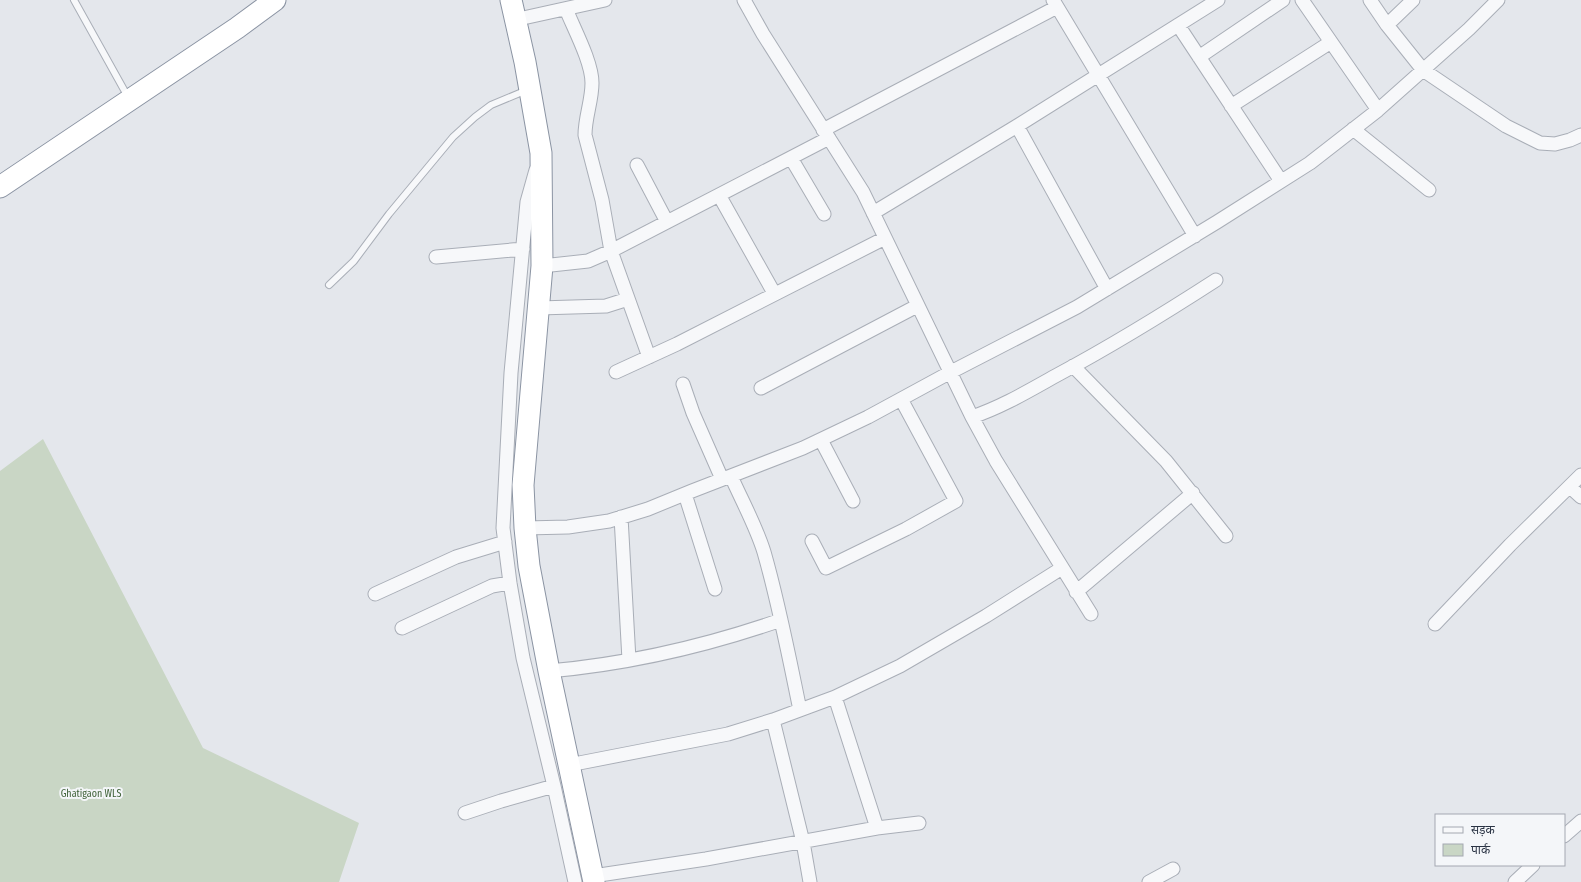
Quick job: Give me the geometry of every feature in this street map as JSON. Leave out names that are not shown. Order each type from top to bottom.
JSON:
[{"type":"highway","points":[[0,187],[130,101],[237,28],[275,0]]},
{"type":"highway","points":[[512,10],[530,89],[541,153],[542,266],[523,485],[525,528],[529,566],[569,765],[587,880]]},
{"type":"street","points":[[512,10],[566,9],[605,0]]},
{"type":"street","points":[[744,0],[763,34],[863,192],[949,373],[996,462],[1091,614]]},
{"type":"street","points":[[873,213],[1098,76],[1218,0]]},
{"type":"street","points":[[1199,57],[1283,0]]},
{"type":"street","points":[[1302,0],[1378,110]]},
{"type":"street","points":[[1370,0],[1387,25],[1423,70],[1506,126],[1540,144],[1555,144],[1581,135]]},
{"type":"street","points":[[1387,25],[1414,0]]},
{"type":"street","points":[[525,528],[568,527],[609,521],[648,509],[821,440],[1077,307],[1195,236],[1310,162],[1378,110],[1498,0]]},
{"type":"street","points":[[542,266],[588,261],[720,195],[791,158],[826,134],[1055,4],[1195,236]]},
{"type":"street","points":[[566,9],[587,59],[592,81],[591,98],[585,124],[585,135],[602,200],[610,251],[649,357]]},
{"type":"street","points":[[1178,25],[1281,181]]},
{"type":"street","points":[[1231,106],[1331,42]]},
{"type":"street","points":[[1017,126],[1107,289]]},
{"type":"street","points":[[1353,129],[1429,190]]},
{"type":"street","points":[[541,153],[527,202],[511,373],[503,528],[510,583],[523,658],[554,786],[587,880],[877,828],[919,823]]},
{"type":"street","points":[[791,158],[824,214]]},
{"type":"street","points":[[637,165],[667,222]]},
{"type":"street","points":[[720,195],[774,293]]},
{"type":"street","points":[[616,372],[649,357],[885,238]]},
{"type":"street","points":[[436,257],[523,249]]},
{"type":"street","points":[[972,417],[996,409],[1149,324],[1216,280]]},
{"type":"street","points":[[539,308],[606,306],[628,299]]},
{"type":"street","points":[[761,388],[917,306]]},
{"type":"street","points":[[1073,366],[1166,461],[1226,536]]},
{"type":"street","points":[[683,384],[693,413],[726,478],[751,519],[764,550],[781,620],[800,710]]},
{"type":"street","points":[[812,541],[826,568],[906,529],[956,501],[901,398]]},
{"type":"street","points":[[821,440],[853,501]]},
{"type":"street","points":[[1435,624],[1510,545],[1581,475]]},
{"type":"street","points":[[1570,487],[1581,497]]},
{"type":"street","points":[[1076,592],[1193,493]]},
{"type":"street","points":[[685,494],[716,590]]},
{"type":"street","points":[[621,517],[629,660]]},
{"type":"street","points":[[375,594],[456,558],[505,542]]},
{"type":"street","points":[[569,765],[728,734],[773,720],[835,697],[906,662],[986,616],[1062,568]]},
{"type":"street","points":[[402,628],[492,586],[510,583]]},
{"type":"street","points":[[549,671],[591,667],[666,653],[754,630],[781,620]]},
{"type":"street","points":[[835,697],[877,828]]},
{"type":"street","points":[[773,720],[803,842],[810,882]]},
{"type":"street","points":[[465,813],[554,786]]},
{"type":"street","points":[[1565,835],[1581,821]]},
{"type":"street","points":[[1515,882],[1532,866]]},
{"type":"street","points":[[1149,882],[1173,869]]},
{"type":"lane","points":[[74,0],[130,101]]},
{"type":"lane","points":[[329,285],[354,261],[389,214],[453,137],[491,105],[530,89]]},
{"type":"green space","name":"Ghatigaon WLS","points":[[43,439],[203,748],[359,823],[339,882],[0,882],[0,471]]}]
